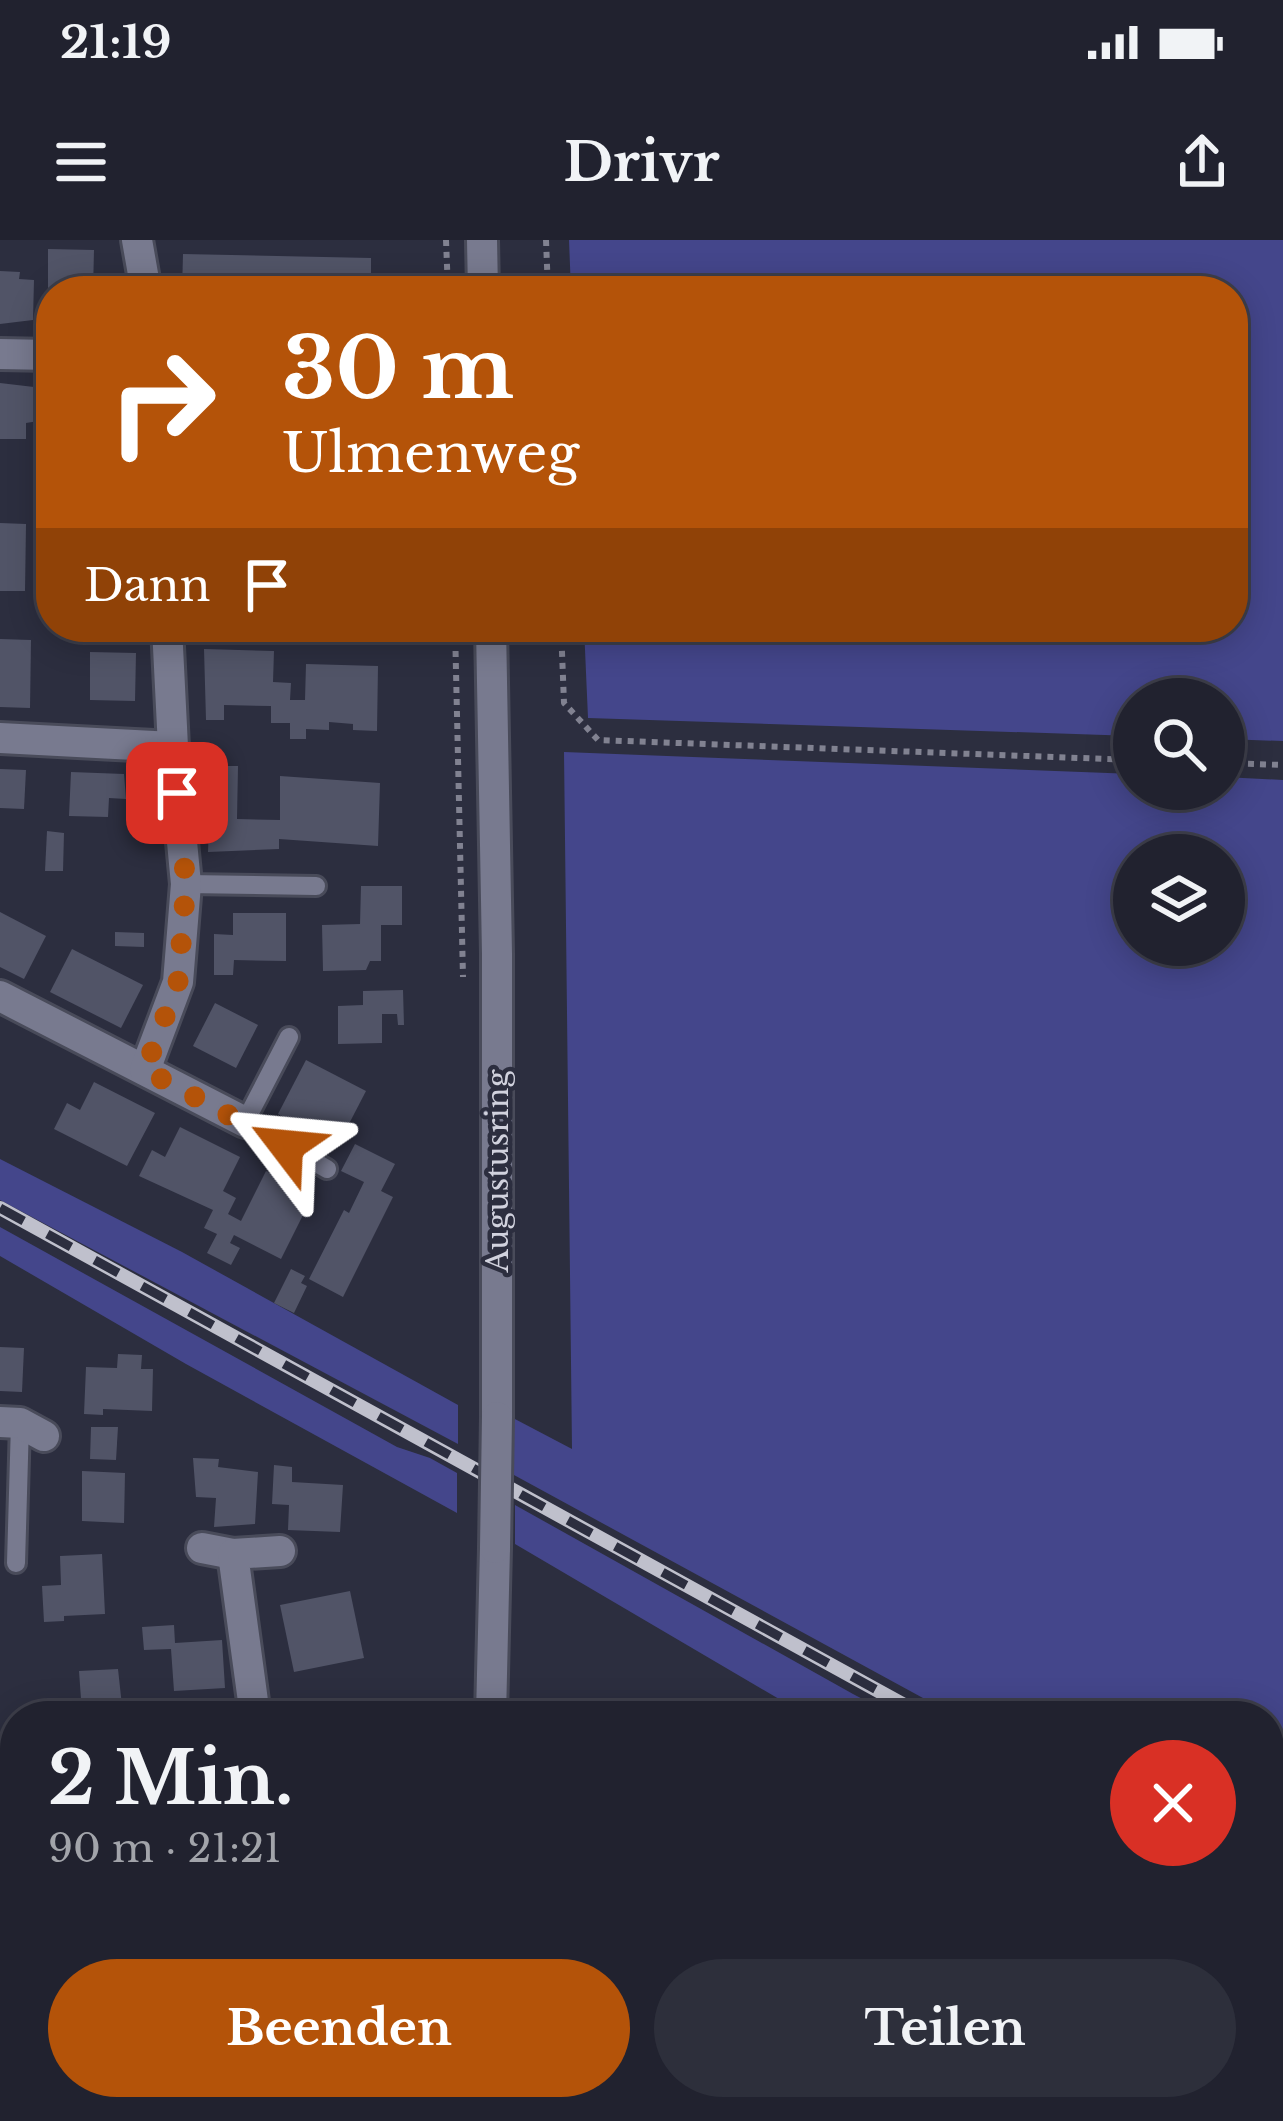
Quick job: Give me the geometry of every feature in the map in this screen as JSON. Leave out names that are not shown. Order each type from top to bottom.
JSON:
[{"type":"street","points":[[137,240],[143,276]]},
{"type":"street","points":[[482,240],[483,276]]},
{"type":"street","points":[[0,354],[36,355]]},
{"type":"street","points":[[145,1070],[178,982],[186,884],[168,642]]},
{"type":"street","name":"Augustusring","points":[[491,642],[497,954],[491,1701]]},
{"type":"street","points":[[0,739],[173,747]]},
{"type":"street","points":[[0,996],[245,1122]]},
{"type":"street","points":[[252,1701],[218,1551],[280,1551]]},
{"type":"lane","points":[[186,884],[316,886]]},
{"type":"lane","points":[[289,1037],[245,1122],[327,1169]]},
{"type":"lane","points":[[16,1563],[21,1427]]},
{"type":"path","points":[[446,240],[447,276]]},
{"type":"path","points":[[546,240],[547,276]]},
{"type":"path","points":[[455,642],[463,983]]},
{"type":"path","points":[[562,642],[564,703],[598,740],[1113,759]]},
{"type":"path","points":[[1245,764],[1283,765]]},
{"type":"shaded area","points":[[569,240],[1283,240],[1283,741],[1245,740],[1245,678],[1113,678],[1113,735],[588,718],[585,642],[1248,642],[1248,276],[570,276]]},
{"type":"shaded area","points":[[564,752],[1113,773],[1113,810],[1245,810],[1245,778],[1283,780],[1283,1701],[928,1701],[514,1475],[513,1418],[572,1449]]},
{"type":"shaded area","points":[[0,1159],[182,1252],[458,1405],[458,1444],[0,1200]]},
{"type":"shaded area","points":[[0,1227],[397,1447],[457,1473],[457,1513],[0,1256]]},
{"type":"shaded area","points":[[515,1505],[866,1701],[782,1701],[515,1544]]},
{"type":"building","points":[[48,249],[94,250],[93,276],[48,276]]},
{"type":"building","points":[[183,254],[371,258],[371,276],[182,276]]},
{"type":"building","points":[[0,271],[20,272],[19,279],[34,280],[33,320],[0,324]]},
{"type":"building","points":[[0,383],[36,387],[36,421],[26,423],[26,439],[0,439]]},
{"type":"building","points":[[0,523],[26,524],[25,591],[0,591]]},
{"type":"building","points":[[0,639],[31,640],[30,708],[0,707]]},
{"type":"building","points":[[204,649],[274,651],[273,682],[291,683],[290,700],[305,700],[306,664],[378,666],[377,731],[329,722],[329,730],[306,729],[306,739],[290,739],[290,723],[271,723],[271,706],[224,705],[224,720],[206,720]]},
{"type":"building","points":[[90,652],[136,653],[135,701],[90,700]]},
{"type":"building","points":[[211,766],[238,766],[237,819],[280,820],[280,776],[380,783],[378,846],[279,839],[279,849],[208,852]]},
{"type":"building","points":[[0,769],[26,770],[24,809],[0,808]]},
{"type":"building","points":[[71,772],[124,774],[126,799],[109,798],[108,817],[69,816]]},
{"type":"building","points":[[47,831],[64,833],[63,871],[45,871]]},
{"type":"building","points":[[361,886],[402,886],[402,925],[381,925],[381,961],[370,961],[366,970],[323,971],[322,925],[360,924]]},
{"type":"building","points":[[0,912],[46,936],[24,979],[0,967]]},
{"type":"building","points":[[233,913],[286,913],[286,961],[234,960],[233,975],[214,975],[214,934],[233,935]]},
{"type":"building","points":[[115,932],[144,933],[144,947],[115,946]]},
{"type":"building","points":[[72,949],[143,985],[121,1028],[50,992]]},
{"type":"building","points":[[403,990],[404,1025],[398,1025],[397,1014],[382,1014],[382,1043],[338,1044],[338,1006],[363,1005],[363,991]]},
{"type":"building","points":[[215,1003],[258,1025],[236,1068],[193,1046]]},
{"type":"building","points":[[306,1060],[366,1091],[338,1145],[278,1114]]},
{"type":"building","points":[[94,1082],[155,1113],[127,1166],[54,1129],[67,1103],[80,1110]]},
{"type":"building","points":[[180,1127],[240,1157],[223,1191],[236,1198],[228,1214],[241,1221],[266,1171],[313,1195],[281,1259],[234,1235],[230,1243],[240,1248],[231,1265],[207,1253],[217,1234],[204,1228],[213,1210],[139,1176],[152,1150],[165,1157]]},
{"type":"building","points":[[355,1144],[395,1164],[381,1191],[393,1197],[343,1297],[309,1279],[364,1182],[341,1171]]},
{"type":"building","points":[[291,1269],[305,1276],[301,1283],[307,1286],[294,1313],[274,1303]]},
{"type":"building","points":[[0,1347],[24,1348],[22,1392],[0,1391]]},
{"type":"building","points":[[118,1354],[142,1355],[141,1369],[153,1369],[152,1411],[103,1409],[103,1415],[84,1414],[86,1367],[117,1368]]},
{"type":"building","points":[[91,1427],[118,1427],[116,1460],[90,1459]]},
{"type":"building","points":[[193,1458],[219,1459],[218,1467],[258,1472],[255,1524],[214,1527],[216,1498],[196,1497]]},
{"type":"building","points":[[274,1465],[292,1467],[292,1482],[343,1485],[340,1532],[288,1530],[289,1505],[272,1504]]},
{"type":"building","points":[[82,1471],[125,1473],[124,1523],[82,1521]]},
{"type":"building","points":[[102,1554],[105,1614],[44,1622],[42,1586],[61,1585],[60,1556]]},
{"type":"building","points":[[350,1591],[364,1658],[294,1672],[280,1605]]},
{"type":"building","points":[[174,1625],[175,1643],[222,1640],[225,1688],[174,1691],[171,1649],[144,1650],[142,1627]]},
{"type":"building","points":[[118,1669],[121,1701],[78,1701],[79,1671]]},
{"type":"railway","points":[[0,1208],[897,1701]]},
{"type":"route","points":[[177,793],[186,884],[178,982],[145,1070],[286,1146]]}]
